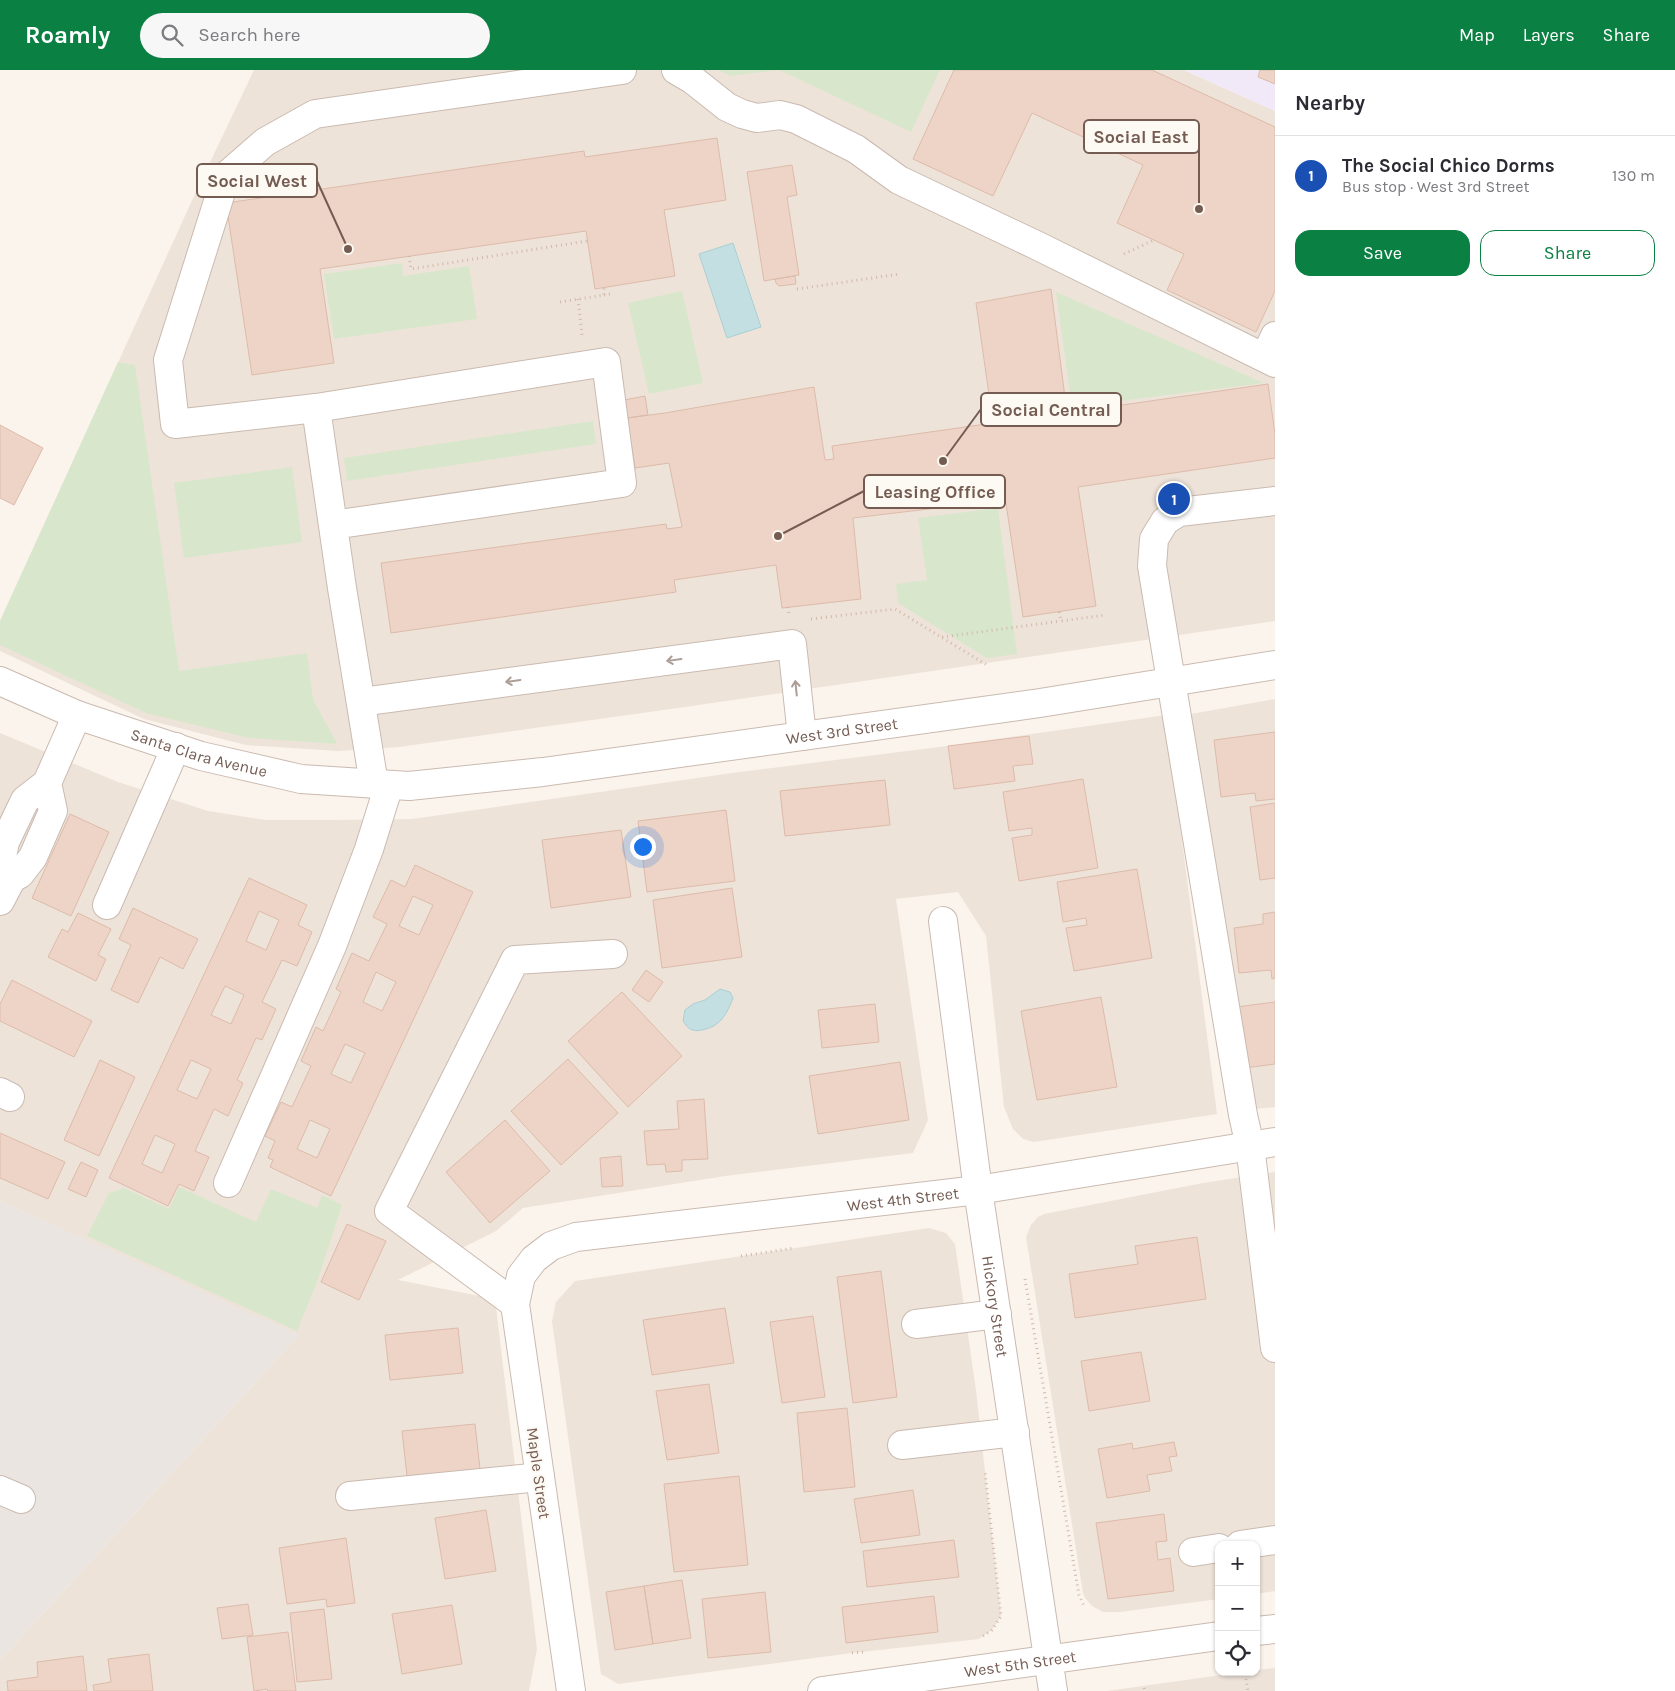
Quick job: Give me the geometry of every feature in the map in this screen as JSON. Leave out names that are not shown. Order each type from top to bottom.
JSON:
[{"type":"street","points":[[333,524],[622,483],[606,362],[316,408],[175,424],[168,360],[226,176],[265,142],[315,114],[622,70]]},
{"type":"street","points":[[676,70],[693,80],[727,107],[757,118],[780,115],[796,119],[856,149],[899,180],[1272,352]]},
{"type":"street","points":[[228,1183],[332,946],[369,849],[390,785],[361,702],[342,588],[316,408]]},
{"type":"street","points":[[1275,500],[1179,512],[1165,521],[1154,539],[1152,566],[1243,1115],[1262,1144],[1275,1348]]},
{"type":"street","points":[[361,702],[792,644],[802,736]]},
{"type":"street","name":"West 3rd Street","points":[[390,785],[543,772],[1040,703],[1275,664]]},
{"type":"street","name":"Santa Clara Avenue","points":[[0,681],[77,714],[201,756],[301,779],[390,785]]},
{"type":"street","points":[[6,889],[1,860],[5,842],[25,800],[47,783],[77,714]]},
{"type":"street","points":[[107,905],[176,748]]},
{"type":"street","name":"Hickory Street","points":[[943,922],[978,1190],[1053,1691]]},
{"type":"street","points":[[515,1304],[389,1211],[515,960],[613,954]]},
{"type":"street","name":"West 4th Street","points":[[534,1259],[551,1246],[576,1237],[978,1190],[1262,1144]]},
{"type":"street","name":"Maple Street","points":[[534,1259],[521,1276],[515,1304],[571,1691]]},
{"type":"street","points":[[916,1324],[997,1314]]},
{"type":"street","points":[[902,1446],[1015,1432]]},
{"type":"street","points":[[350,1496],[540,1477]]},
{"type":"street","points":[[1260,1542],[1275,1540]]},
{"type":"street","points":[[1260,1631],[1275,1629]]},
{"type":"street","name":"West 5th Street","points":[[822,1691],[1215,1637]]},
{"type":"path","points":[[1116,257],[1154,240]]},
{"type":"path","points":[[409,256],[411,269],[587,241]]},
{"type":"path","points":[[797,289],[900,274]]},
{"type":"path","points":[[604,288],[604,295]]},
{"type":"path","points":[[560,302],[610,294]]},
{"type":"path","points":[[578,299],[581,324]]},
{"type":"path","points":[[805,620],[895,609],[987,665]]},
{"type":"path","points":[[1059,612],[1061,621]]},
{"type":"path","points":[[941,637],[1106,615]]},
{"type":"path","points":[[740,1256],[794,1248]]},
{"type":"path","points":[[1025,1278],[1079,1595],[1084,1606]]},
{"type":"path","points":[[979,1640],[992,1630],[1001,1616],[985,1472]]},
{"type":"path","points":[[1245,1676],[1248,1691]]},
{"type":"shaded area","points":[[254,70],[1184,70],[1275,111],[1275,621],[399,747],[338,751],[246,745],[144,719],[0,651],[0,621],[195,194]]},
{"type":"shaded area","points":[[1184,70],[1275,70],[1275,111]]},
{"type":"shaded area","points":[[1275,699],[1275,1107],[1246,1110],[1180,716]]},
{"type":"shaded area","points":[[1166,715],[1217,1114],[1034,1142],[1023,1139],[1013,1129],[1004,1107],[986,936],[958,892],[896,899],[928,1120],[913,1153],[725,1176],[523,1208],[496,1231],[398,1280],[495,1299],[537,1649],[529,1691],[0,1691],[0,1660],[298,1336],[0,1201],[0,733],[118,782],[208,811],[265,820],[412,819],[732,773],[939,747]]},
{"type":"shaded area","points":[[1275,1172],[1275,1591],[1260,1593],[1260,1541],[1215,1541],[1215,1600],[1120,1612],[1103,1612],[1092,1606],[1083,1593],[1026,1237],[1031,1225],[1038,1217],[1044,1214],[1203,1183]]},
{"type":"shaded area","points":[[0,1201],[299,1335],[0,1660]]},
{"type":"shaded area","points":[[929,1228],[946,1233],[955,1244],[976,1390],[1001,1616],[992,1630],[979,1639],[852,1653],[618,1684],[601,1674],[552,1321],[556,1302],[575,1281]]},
{"type":"shaded area","points":[[1275,1668],[1275,1691],[1107,1691],[1215,1676],[1260,1676],[1260,1670]]},
{"type":"green space","points":[[719,70],[779,70],[730,76]]},
{"type":"green space","points":[[779,70],[940,70],[911,132]]},
{"type":"green space","points":[[402,263],[403,276],[469,266],[477,319],[334,339],[324,274]]},
{"type":"green space","points":[[682,291],[703,383],[649,394],[628,303]]},
{"type":"green space","points":[[1056,292],[1264,383],[1072,407]]},
{"type":"green space","points":[[118,362],[135,365],[179,671],[307,653],[313,699],[337,744],[249,738],[146,713],[0,645],[0,621]]},
{"type":"green space","points":[[593,421],[596,444],[347,481],[344,458]]},
{"type":"green space","points":[[292,467],[302,542],[184,558],[174,483]]},
{"type":"green space","points":[[998,508],[1017,654],[987,658],[898,603],[896,584],[927,580],[918,518]]},
{"type":"green space","points":[[179,1187],[256,1222],[271,1189],[317,1208],[322,1195],[342,1205],[317,1282],[297,1331],[87,1236],[109,1193],[124,1188],[169,1209]]},
{"type":"water","points":[[733,243],[761,327],[727,338],[699,254]]},
{"type":"water","points":[[720,989],[730,992],[733,998],[722,1019],[714,1026],[702,1030],[696,1031],[689,1028],[683,1021],[685,1010],[693,1004],[705,1000]]},
{"type":"building","points":[[954,70],[1152,70],[1275,127],[1275,291],[1256,332],[1167,290],[1184,254],[1117,223],[1143,165],[1032,113],[993,196],[913,159]]},
{"type":"building","points":[[1260,70],[1275,70],[1275,84],[1258,77]]},
{"type":"building","points":[[717,138],[726,200],[664,210],[675,276],[595,289],[586,231],[320,269],[334,363],[252,375],[226,203],[584,151],[585,157]]},
{"type":"building","points":[[792,165],[797,195],[787,197],[799,275],[764,281],[747,172]]},
{"type":"building","points":[[795,276],[796,284],[779,286],[776,283],[775,279]]},
{"type":"building","points":[[1051,289],[1067,413],[1268,384],[1275,434],[1275,458],[1078,487],[1096,606],[1023,617],[1005,497],[937,508],[853,518],[861,599],[782,608],[776,565],[674,580],[676,592],[391,633],[381,563],[666,524],[667,529],[682,527],[669,463],[635,468],[627,418],[814,387],[825,460],[834,459],[832,446],[993,423],[976,303]]},
{"type":"building","points":[[645,396],[648,415],[627,418],[624,400]]},
{"type":"building","points":[[0,425],[43,448],[14,505],[0,498]]},
{"type":"building","points":[[1275,732],[1275,799],[1256,801],[1255,793],[1221,797],[1214,740]]},
{"type":"building","points":[[1029,736],[1033,764],[1013,766],[1015,781],[954,789],[948,746]]},
{"type":"building","points":[[1083,779],[1098,868],[1019,881],[1012,838],[1032,835],[1032,828],[1009,831],[1003,792]]},
{"type":"building","points":[[885,780],[890,825],[785,836],[780,791]]},
{"type":"building","points":[[1275,803],[1275,878],[1260,880],[1250,807]]},
{"type":"building","points":[[726,810],[735,881],[647,892],[638,821]]},
{"type":"building","points":[[70,814],[109,832],[71,916],[32,898]]},
{"type":"building","points":[[621,830],[631,897],[551,908],[542,840]]},
{"type":"building","points":[[415,865],[473,892],[331,1196],[270,1167],[273,1160],[268,1158],[275,1141],[265,1136],[281,1102],[292,1107],[311,1066],[301,1061],[316,1027],[323,1031],[341,992],[336,989],[352,953],[369,961],[387,924],[373,917],[391,880],[405,887]],"holes":[[[413,896],[433,905],[419,935],[399,926]],[[376,972],[396,982],[382,1011],[363,1002]],[[345,1044],[365,1053],[351,1083],[331,1074]],[[310,1120],[330,1129],[317,1158],[297,1149]]]},
{"type":"building","points":[[1137,869],[1152,958],[1074,971],[1066,928],[1087,925],[1086,918],[1063,922],[1057,882]]},
{"type":"building","points":[[249,878],[307,905],[298,925],[312,932],[297,966],[282,960],[262,1002],[276,1009],[262,1040],[256,1038],[237,1080],[243,1083],[228,1116],[214,1109],[195,1151],[209,1157],[194,1191],[179,1184],[168,1206],[109,1178]],"holes":[[[259,911],[279,920],[266,950],[246,941]],[[225,986],[244,995],[231,1024],[211,1015]],[[191,1060],[211,1069],[197,1099],[177,1090]],[[155,1135],[175,1144],[162,1173],[142,1164]]]},
{"type":"building","points":[[732,888],[742,957],[662,968],[653,900]]},
{"type":"building","points":[[133,908],[198,939],[183,969],[160,957],[138,1003],[111,990],[131,945],[119,939]]},
{"type":"building","points":[[1275,912],[1275,978],[1272,979],[1271,970],[1239,973],[1234,928],[1263,924],[1263,914]]},
{"type":"building","points":[[78,913],[111,929],[98,955],[106,959],[96,981],[48,957],[62,929],[68,932]]},
{"type":"building","points":[[646,970],[663,982],[649,1002],[632,990]]},
{"type":"building","points":[[12,980],[92,1021],[74,1057],[0,1021],[0,1004]]},
{"type":"building","points":[[622,992],[682,1056],[628,1107],[568,1041]]},
{"type":"building","points":[[1101,997],[1117,1087],[1037,1100],[1021,1011]]},
{"type":"building","points":[[1275,1002],[1275,1064],[1245,1068],[1236,1007]]},
{"type":"building","points":[[875,1004],[879,1042],[822,1048],[818,1010]]},
{"type":"building","points":[[568,1059],[618,1113],[561,1165],[511,1111]]},
{"type":"building","points":[[100,1060],[135,1077],[99,1156],[64,1140]]},
{"type":"building","points":[[900,1062],[909,1120],[818,1134],[809,1076]]},
{"type":"building","points":[[704,1099],[708,1159],[682,1160],[682,1171],[666,1172],[665,1164],[647,1165],[644,1131],[679,1129],[677,1101]]},
{"type":"building","points":[[505,1120],[550,1171],[490,1223],[446,1172]]},
{"type":"building","points":[[0,1133],[65,1162],[48,1199],[0,1178]]},
{"type":"building","points":[[621,1156],[623,1186],[602,1187],[600,1158]]},
{"type":"building","points":[[81,1162],[98,1170],[86,1197],[68,1189]]},
{"type":"building","points":[[347,1224],[386,1241],[359,1300],[321,1282]]},
{"type":"building","points":[[1197,1237],[1206,1299],[1075,1318],[1069,1274],[1138,1264],[1135,1246]]},
{"type":"building","points":[[881,1271],[897,1397],[853,1403],[837,1277]]},
{"type":"building","points":[[725,1308],[734,1363],[652,1375],[643,1320]]},
{"type":"building","points":[[813,1316],[825,1397],[782,1403],[770,1322]]},
{"type":"building","points":[[458,1328],[463,1373],[390,1380],[385,1335]]},
{"type":"building","points":[[1141,1352],[1150,1401],[1089,1411],[1081,1361]]},
{"type":"building","points":[[709,1384],[719,1453],[667,1460],[656,1391]]},
{"type":"building","points":[[847,1408],[855,1487],[804,1492],[797,1413]]},
{"type":"building","points":[[475,1424],[480,1469],[407,1476],[402,1431]]},
{"type":"building","points":[[1174,1442],[1177,1456],[1169,1457],[1172,1471],[1147,1475],[1150,1491],[1107,1498],[1098,1449],[1132,1443],[1133,1449]]},
{"type":"building","points":[[739,1476],[748,1565],[674,1572],[664,1484]]},
{"type":"building","points":[[913,1490],[920,1535],[861,1543],[854,1499]]},
{"type":"building","points":[[486,1510],[496,1571],[445,1579],[435,1518]]},
{"type":"building","points":[[1164,1514],[1167,1541],[1156,1542],[1158,1560],[1170,1558],[1174,1591],[1108,1599],[1096,1523]]},
{"type":"building","points":[[346,1538],[355,1603],[327,1607],[326,1599],[287,1604],[279,1548]]},
{"type":"building","points":[[954,1540],[959,1577],[867,1587],[863,1551]]},
{"type":"building","points":[[682,1580],[691,1638],[653,1644],[644,1586]]},
{"type":"building","points":[[644,1586],[653,1644],[615,1650],[606,1592]]},
{"type":"building","points":[[765,1592],[771,1652],[708,1658],[702,1599]]},
{"type":"building","points":[[934,1596],[938,1632],[846,1643],[842,1607]]},
{"type":"building","points":[[248,1604],[253,1635],[222,1639],[217,1608]]},
{"type":"building","points":[[452,1605],[462,1664],[402,1674],[392,1614]]},
{"type":"building","points":[[324,1609],[332,1679],[297,1682],[290,1613]]},
{"type":"building","points":[[288,1632],[296,1691],[268,1691],[267,1689],[254,1691],[247,1637]]},
{"type":"building","points":[[149,1654],[153,1691],[94,1691],[93,1685],[111,1682],[108,1659]]},
{"type":"building","points":[[83,1656],[87,1691],[8,1691],[7,1681],[38,1677],[37,1662]]},
{"type":"place","name":"Social East","points":[[1199,209]]},
{"type":"place","name":"Social West","points":[[348,249]]},
{"type":"place","name":"Social Central","points":[[943,461]]},
{"type":"place","name":"The Social Chico Dorms","points":[[1174,499]]},
{"type":"place","name":"Leasing Office","points":[[778,536]]}]
